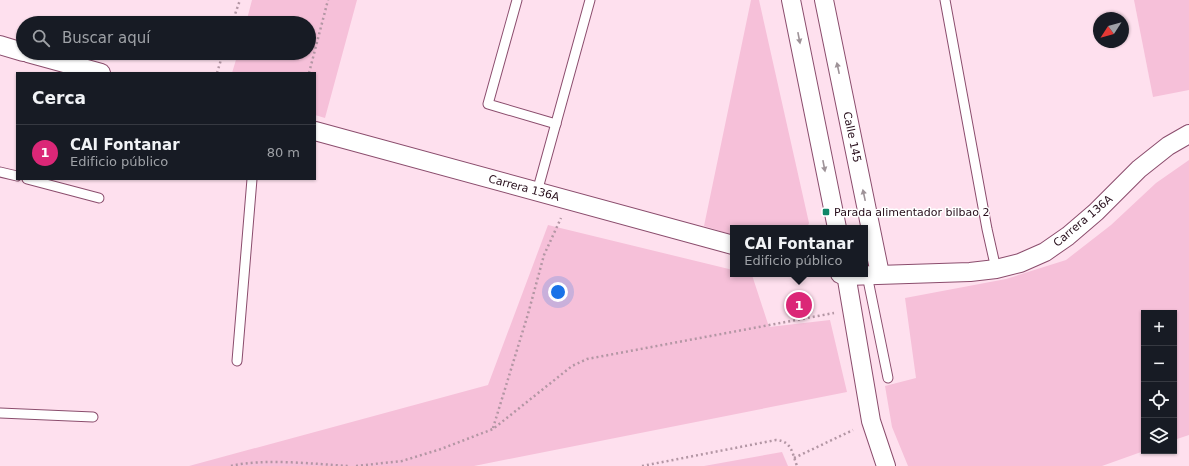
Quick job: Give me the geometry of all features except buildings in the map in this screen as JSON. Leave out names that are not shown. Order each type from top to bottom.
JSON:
[{"type":"street","points":[[791,0],[836,225]]},
{"type":"street","name":"Calle 145","points":[[824,0],[864,225]]},
{"type":"street","points":[[0,45],[16,50]]},
{"type":"street","points":[[54,60],[97,72]]},
{"type":"street","name":"Carrera 136A","points":[[316,131],[730,244]]},
{"type":"street","name":"Carrera 136A","points":[[868,275],[970,272],[996,269],[1026,260],[1045,252],[1096,212],[1139,169],[1168,146],[1189,134]]},
{"type":"street","name":"Calle 145","points":[[868,247],[873,275]]},
{"type":"street","points":[[844,277],[852,310],[872,421],[886,466]]},
{"type":"lane","points":[[517,0],[488,104],[556,124]]},
{"type":"lane","points":[[537,192],[590,0]]},
{"type":"lane","points":[[946,0],[987,229],[996,269]]},
{"type":"lane","points":[[0,172],[16,176]]},
{"type":"lane","points":[[31,180],[99,198]]},
{"type":"lane","points":[[237,361],[252,180]]},
{"type":"lane","points":[[873,275],[888,378]]},
{"type":"lane","points":[[0,413],[93,417]]},
{"type":"path","points":[[234,16],[240,0]]},
{"type":"path","points":[[316,46],[328,0]]},
{"type":"path","points":[[217,72],[221,60]]},
{"type":"path","points":[[309,72],[312,60]]},
{"type":"path","points":[[493,429],[528,314],[544,255],[569,200]]},
{"type":"path","points":[[356,466],[402,461],[441,450],[493,429],[572,366],[587,359],[852,310]]},
{"type":"path","points":[[794,458],[872,421]]},
{"type":"path","points":[[642,466],[776,440],[782,441],[791,448],[797,466]]},
{"type":"path","points":[[231,466],[240,464],[280,462],[348,466]]},
{"type":"shaded area","points":[[252,0],[357,0],[325,118],[316,115],[316,72],[232,72],[236,60],[316,60],[316,16],[248,16]]},
{"type":"shaded area","points":[[751,0],[759,0],[809,223],[808,225],[730,225],[730,234],[704,226]]},
{"type":"shaded area","points":[[1134,0],[1189,0],[1189,90],[1153,97]]},
{"type":"shaded area","points":[[1189,160],[1189,435],[1177,439],[1177,310],[1141,310],[1141,452],[1102,466],[908,466],[892,427],[885,386],[916,378],[905,298],[1006,279],[1066,260],[1111,225],[1156,183]]},
{"type":"shaded area","points":[[548,225],[730,269],[730,277],[753,277],[769,327],[830,320],[847,392],[474,466],[189,466],[488,385]]},
{"type":"shaded area","points":[[782,452],[788,466],[704,466]]},
{"type":"place","name":"Parada alimentador bilbao 2","points":[[826,212]]},
{"type":"place","name":"CAI Fontanar","points":[[799,305]]}]
